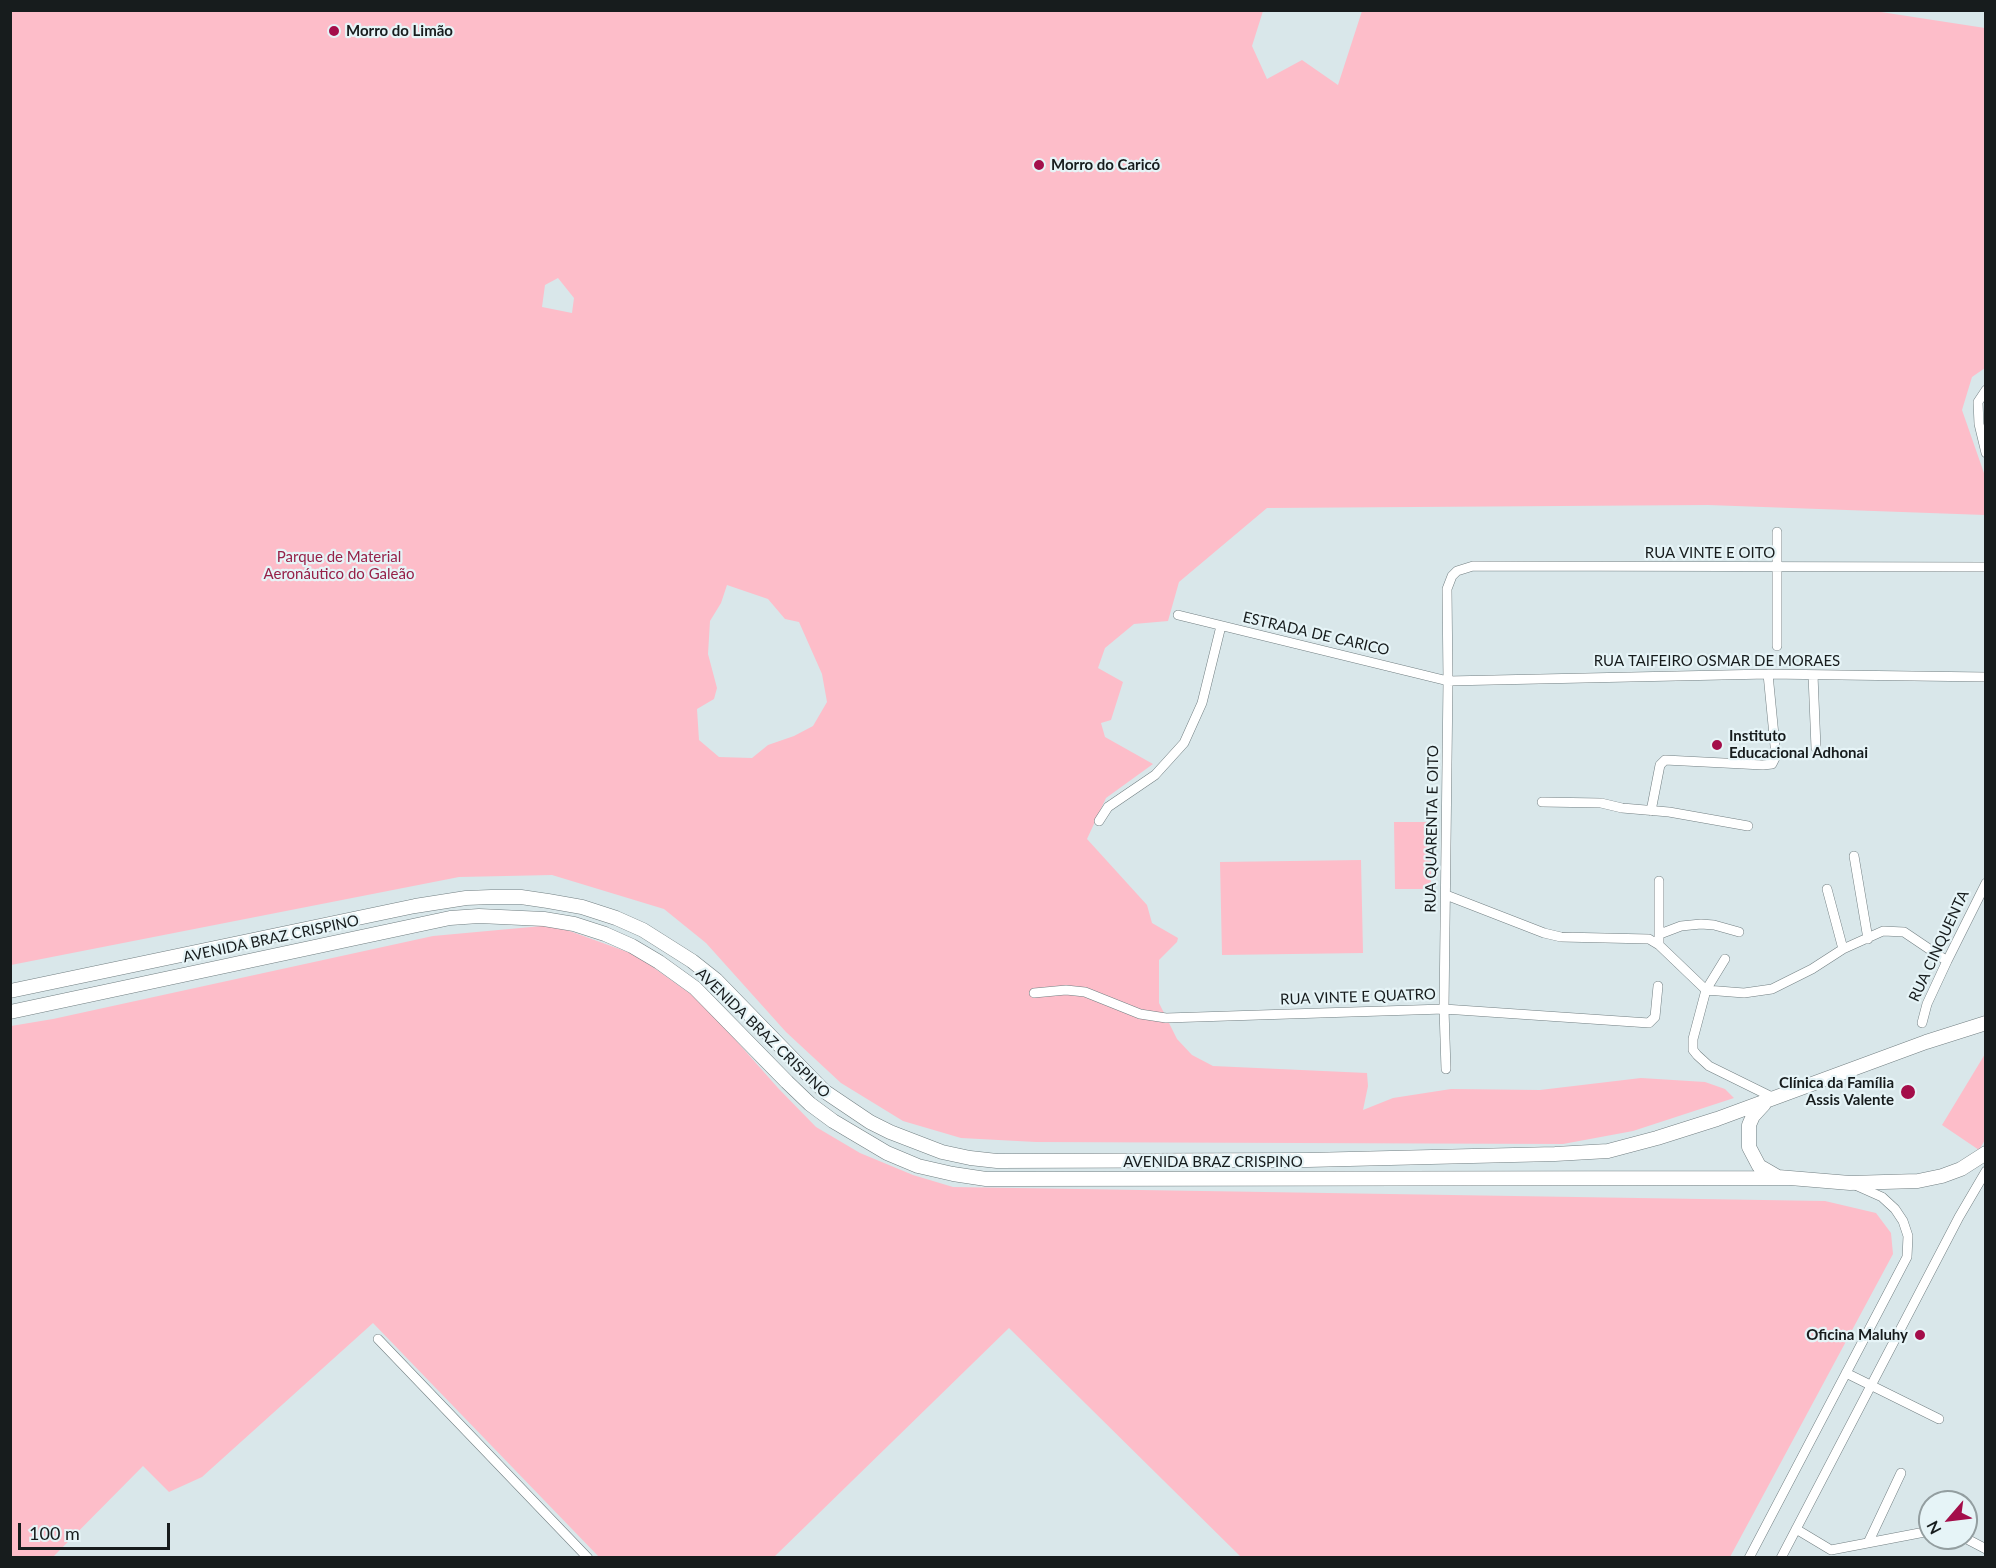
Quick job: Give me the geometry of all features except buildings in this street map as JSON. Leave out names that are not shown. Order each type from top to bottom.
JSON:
[{"type":"main road","name":"AVENIDA BRAZ CRISPINO","points":[[10,991],[415,906],[466,898],[521,897],[582,908],[616,918],[643,930],[666,943],[716,981],[802,1071],[848,1108],[890,1132],[942,1152],[997,1161],[1296,1160],[1555,1154],[1608,1150],[1657,1138],[1926,1042],[1986,1023]]},
{"type":"main road","name":"AVENIDA BRAZ CRISPINO","points":[[10,1012],[450,918],[479,916],[544,919],[574,924],[605,934],[632,946],[658,962],[695,988],[787,1082],[810,1104],[833,1121],[887,1153],[918,1166],[953,1174],[986,1179],[1789,1178]]},
{"type":"main road","points":[[1771,1099],[1753,1116],[1747,1136],[1749,1147],[1760,1166],[1768,1172],[1789,1178],[1850,1183],[1918,1181],[1962,1169],[1986,1153]]},
{"type":"street","points":[[1986,390],[1978,402],[1979,424],[1986,453]]},
{"type":"street","points":[[1777,532],[1777,646]]},
{"type":"street","name":"RUA VINTE E OITO","points":[[1447,589],[1449,580],[1457,571],[1473,567],[1986,567]]},
{"type":"street","name":"RUA QUARENTA E OITO","points":[[1446,1069],[1444,1009],[1447,589]]},
{"type":"street","name":"ESTRADA DE CARICO","points":[[1178,615],[1448,681]]},
{"type":"street","points":[[1099,821],[1108,807],[1155,775],[1184,743],[1202,703],[1221,626]]},
{"type":"street","points":[[1651,811],[1660,765],[1665,760],[1763,765],[1772,764],[1775,761],[1768,674]]},
{"type":"street","name":"RUA TAIFEIRO OSMAR DE MORAES","points":[[1448,681],[1768,674],[1986,677]]},
{"type":"street","points":[[1813,675],[1816,748]]},
{"type":"street","points":[[1542,801],[1601,803],[1748,826]]},
{"type":"street","points":[[1854,856],[1868,939]]},
{"type":"street","points":[[1659,881],[1659,945]]},
{"type":"street","name":"RUA CINQUENTA","points":[[1922,1023],[1947,961],[1986,883]]},
{"type":"street","points":[[1827,889],[1843,949]]},
{"type":"street","points":[[1446,895],[1544,933],[1561,937],[1649,939],[1659,945],[1706,990],[1744,993],[1772,989],[1812,969],[1843,949],[1882,931],[1904,932],[1947,961]]},
{"type":"street","points":[[1660,934],[1681,926],[1701,924],[1740,932]]},
{"type":"street","points":[[1725,959],[1706,990],[1693,1039],[1694,1050],[1696,1055],[1709,1066],[1771,1099]]},
{"type":"street","name":"RUA VINTE E QUATRO","points":[[1034,993],[1066,990],[1085,992],[1140,1014],[1166,1017],[1444,1009],[1649,1023],[1654,1017],[1658,986]]},
{"type":"street","points":[[1781,1557],[1959,1217],[1986,1171]]},
{"type":"street","points":[[1749,1557],[1907,1257],[1908,1236],[1903,1221],[1895,1209],[1882,1197],[1850,1183]]},
{"type":"street","points":[[378,1340],[588,1557]]},
{"type":"street","points":[[1846,1373],[1939,1419]]},
{"type":"street","points":[[1868,1543],[1901,1473]]},
{"type":"street","points":[[1796,1529],[1831,1550],[1918,1533]]},
{"type":"green space","name":"Parque de Material Aeronáutico do Galeão","points":[[1868,10],[1985,28],[1985,368],[1972,377],[1962,410],[1985,476],[1985,515],[1708,505],[1267,508],[1179,582],[1168,621],[1134,624],[1105,648],[1098,668],[1123,682],[1111,720],[1101,723],[1105,737],[1153,764],[1106,798],[1087,839],[1147,905],[1152,923],[1178,938],[1177,942],[1159,960],[1159,1003],[1177,1039],[1192,1055],[1213,1066],[1367,1073],[1368,1086],[1363,1110],[1393,1098],[1451,1089],[1540,1090],[1641,1078],[1705,1082],[1725,1089],[1734,1098],[1633,1131],[1563,1144],[1036,1142],[961,1138],[903,1121],[841,1083],[786,1032],[706,943],[664,909],[552,875],[459,877],[11,965],[11,11],[1263,11],[1252,46],[1267,79],[1302,60],[1338,85],[1362,11]],"holes":[[[558,278],[574,298],[572,313],[542,307],[545,285]],[[727,585],[768,599],[785,619],[799,622],[822,674],[827,702],[813,726],[794,736],[768,745],[752,758],[719,757],[699,740],[697,709],[714,699],[717,688],[708,654],[710,621],[721,603]]]},
{"type":"green space","points":[[1394,822],[1431,822],[1431,889],[1395,889]]},
{"type":"green space","points":[[1361,860],[1363,953],[1222,955],[1220,862]]},
{"type":"green space","points":[[553,925],[636,955],[702,1002],[816,1127],[860,1153],[913,1175],[953,1187],[1825,1201],[1876,1213],[1891,1233],[1893,1254],[1730,1557],[1241,1557],[1009,1328],[774,1557],[599,1557],[373,1323],[202,1477],[169,1492],[143,1466],[53,1557],[11,1558],[11,1026],[53,1019],[433,936]]},
{"type":"green space","points":[[1985,1054],[1985,1140],[1979,1150],[1942,1125]]},
{"type":"place","name":"Morro do Limão","points":[[334,31]]},
{"type":"place","name":"Morro do Caricó","points":[[1039,165]]},
{"type":"place","name":"Instituto Educacional Adhonai","points":[[1717,745]]},
{"type":"place","name":"Clínica da Família Assis Valente","points":[[1908,1092]]},
{"type":"place","name":"Oficina Maluhy","points":[[1920,1335]]}]
